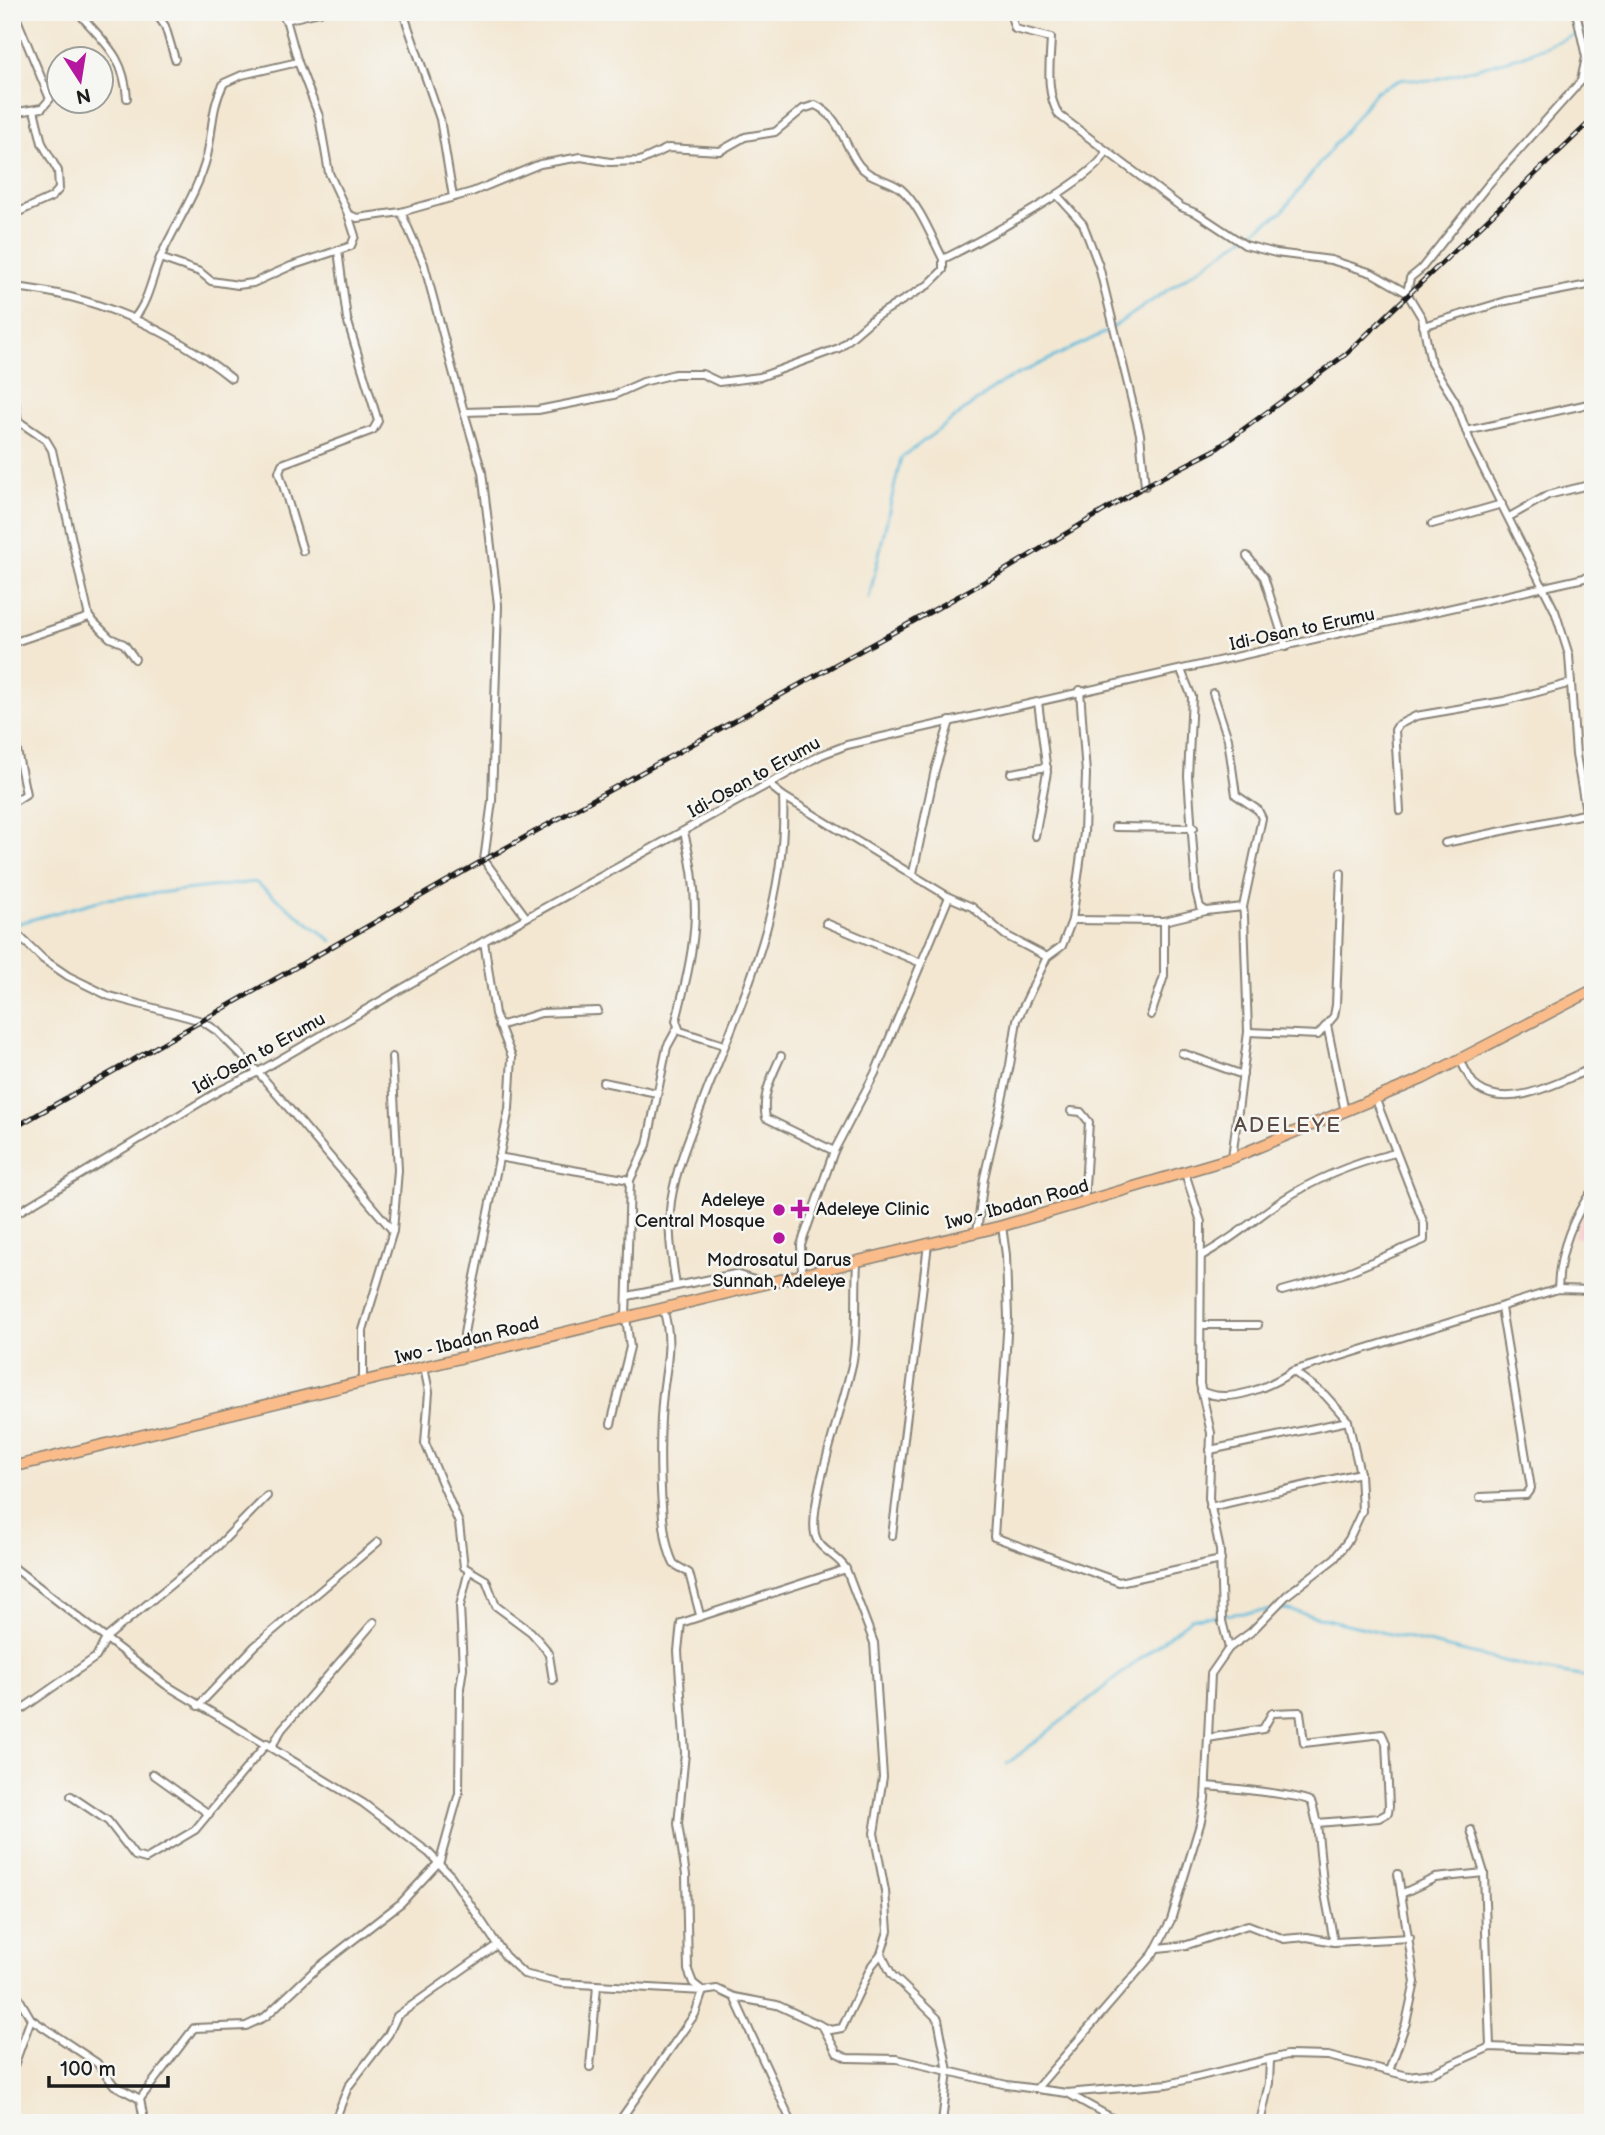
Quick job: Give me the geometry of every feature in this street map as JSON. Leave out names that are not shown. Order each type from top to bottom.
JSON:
[{"type":"main road","name":"Iwo - Ibadan Road","points":[[12,1467],[764,1283],[857,1263],[1084,1203],[1232,1158],[1376,1100],[1460,1060],[1593,990]]},
{"type":"street","points":[[12,113],[33,110],[48,104],[50,99],[14,12]]},
{"type":"street","points":[[78,12],[114,51],[125,75],[127,98]]},
{"type":"street","points":[[155,12],[165,26],[175,59]]},
{"type":"street","points":[[160,258],[200,272],[211,281],[238,285],[253,283],[351,246],[356,240],[348,214],[329,173],[321,124],[284,16],[320,12]]},
{"type":"street","points":[[403,12],[440,119],[453,197]]},
{"type":"street","points":[[1010,12],[1015,29],[1051,38],[1052,105],[1066,122],[1105,152],[1142,175],[1181,207],[1198,214],[1245,245],[1276,253],[1331,260],[1372,273],[1407,293],[1417,306],[1431,363],[1455,401],[1466,431],[1563,634],[1569,655],[1584,814],[1593,851]]},
{"type":"street","points":[[1407,293],[1410,278],[1421,269],[1487,186],[1581,81],[1586,57],[1577,14]]},
{"type":"street","points":[[135,317],[141,310],[160,258],[206,157],[211,119],[224,83],[242,75],[298,62]]},
{"type":"street","points":[[348,214],[356,218],[401,212],[472,192],[526,168],[576,157],[628,162],[640,161],[668,148],[720,151],[745,137],[775,132],[803,109],[815,105],[835,122],[866,173],[887,181],[910,198],[943,259],[943,270],[928,285],[892,304],[839,348],[760,377],[719,382],[702,374],[675,374],[643,382],[614,395],[538,410],[464,412]]},
{"type":"street","points":[[12,215],[52,197],[59,189],[58,171],[42,143],[33,110]]},
{"type":"street","points":[[943,259],[1058,196],[1099,165],[1105,152]]},
{"type":"street","points":[[1058,196],[1083,224],[1099,266],[1140,434],[1145,486]]},
{"type":"street","points":[[401,212],[424,264],[482,472],[498,605],[492,801],[484,860],[526,918]]},
{"type":"street","points":[[303,551],[279,472],[282,464],[373,430],[378,421],[347,318],[338,250]]},
{"type":"street","points":[[12,264],[16,273],[12,305]]},
{"type":"street","points":[[1423,326],[1506,301],[1593,284]]},
{"type":"street","points":[[13,287],[45,290],[135,317],[199,354],[230,378]]},
{"type":"street","points":[[12,382],[18,421],[46,440],[51,450],[89,617],[110,638],[124,644],[135,659]]},
{"type":"street","points":[[1466,431],[1593,403]]},
{"type":"street","points":[[1509,517],[1548,495],[1593,484]]},
{"type":"street","points":[[1432,524],[1502,505]]},
{"type":"street","points":[[1247,556],[1264,577],[1286,647]]},
{"type":"street","name":"Idi-Osan to Erumu","points":[[12,1216],[219,1091],[258,1072],[484,941],[821,755],[847,745],[1080,690],[1286,647],[1593,576]]},
{"type":"street","points":[[12,643],[89,617]]},
{"type":"street","points":[[1181,670],[1192,697],[1188,776],[1194,828],[1196,891],[1200,907],[1206,911]]},
{"type":"street","points":[[1400,811],[1395,740],[1398,725],[1426,713],[1504,701],[1570,683]]},
{"type":"street","points":[[978,1232],[986,1166],[1010,1066],[1015,1031],[1047,957],[1062,946],[1072,920],[1084,833],[1086,774],[1080,690]]},
{"type":"street","points":[[1213,693],[1228,739],[1236,795],[1258,810],[1262,818],[1243,907],[1248,1032],[1244,1076],[1234,1124],[1232,1158]]},
{"type":"street","points":[[1035,836],[1043,805],[1047,766],[1038,702]]},
{"type":"street","points":[[913,873],[935,770],[950,721]]},
{"type":"street","points":[[12,727],[26,794],[12,803]]},
{"type":"street","points":[[1011,773],[1047,766]]},
{"type":"street","points":[[768,784],[783,796],[949,897],[972,907],[1005,935],[1047,957]]},
{"type":"street","points":[[676,1286],[670,1236],[671,1201],[688,1139],[760,960],[772,918],[784,839],[783,796]]},
{"type":"street","points":[[1445,843],[1584,814]]},
{"type":"street","points":[[1115,827],[1194,828]]},
{"type":"street","points":[[611,1424],[630,1347],[626,1318],[630,1180],[648,1146],[667,1047],[671,1034],[678,1027],[696,938],[694,894],[684,832]]},
{"type":"street","points":[[1248,1032],[1314,1036],[1327,1026],[1334,1016],[1341,873]]},
{"type":"street","points":[[802,1274],[801,1245],[834,1151],[875,1073],[949,897]]},
{"type":"street","points":[[1072,920],[1164,921],[1206,911],[1243,907]]},
{"type":"street","points":[[1151,1015],[1164,975],[1164,921]]},
{"type":"street","points":[[826,923],[920,964]]},
{"type":"street","points":[[13,930],[43,959],[68,976],[109,996],[202,1021],[217,1031],[258,1072],[393,1231]]},
{"type":"street","points":[[470,1356],[464,1334],[478,1273],[513,1075],[512,1058],[499,1026],[484,941]]},
{"type":"street","points":[[499,1026],[541,1013],[598,1011]]},
{"type":"street","points":[[1327,1026],[1345,1112]]},
{"type":"street","points":[[678,1027],[686,1035],[724,1045]]},
{"type":"street","points":[[1182,1053],[1244,1076]]},
{"type":"street","points":[[781,1056],[769,1081],[764,1107],[766,1118],[834,1151]]},
{"type":"street","points":[[363,1381],[363,1331],[393,1231],[398,1170],[392,1057]]},
{"type":"street","points":[[1460,1060],[1476,1087],[1494,1095],[1530,1093],[1593,1068]]},
{"type":"street","points":[[603,1082],[657,1093]]},
{"type":"street","points":[[1282,1291],[1343,1274],[1424,1240],[1424,1224],[1376,1100]]},
{"type":"street","points":[[1071,1111],[1081,1112],[1089,1122],[1084,1203]]},
{"type":"street","points":[[1201,1256],[1235,1238],[1283,1200],[1323,1178],[1352,1163],[1395,1153]]},
{"type":"street","points":[[498,1157],[630,1180]]},
{"type":"street","points":[[1185,1172],[1198,1208],[1201,1256],[1201,1391],[1211,1433],[1210,1507],[1221,1560],[1222,1621],[1229,1648]]},
{"type":"street","points":[[1558,1289],[1558,1270],[1568,1237],[1593,1189]]},
{"type":"street","points":[[1002,1226],[1006,1255],[1008,1318],[994,1537],[1119,1582],[1221,1560]]},
{"type":"street","points":[[892,1535],[929,1244]]},
{"type":"street","points":[[12,1566],[107,1637],[144,1670],[198,1706],[269,1744],[363,1803],[440,1861],[496,1945],[515,1967],[536,1979],[597,1986],[704,1991],[717,1989],[734,1997],[777,2005],[831,2030],[842,2028],[872,1965],[881,1954],[888,1931],[885,1891],[874,1833],[883,1777],[881,1714],[871,1629],[846,1569],[840,1559],[819,1544],[814,1530],[822,1479],[853,1359],[857,1263]]},
{"type":"street","points":[[628,1296],[735,1274],[764,1283]]},
{"type":"street","points":[[1201,1391],[1219,1396],[1254,1390],[1276,1382],[1293,1371],[1558,1289],[1593,1290]]},
{"type":"street","points":[[1480,1497],[1525,1495],[1531,1488],[1501,1308]]},
{"type":"street","points":[[663,1309],[671,1338],[663,1402],[663,1530],[674,1563],[689,1573],[700,1615]]},
{"type":"street","points":[[1202,1325],[1258,1325]]},
{"type":"street","points":[[424,1367],[429,1392],[425,1443],[459,1523],[464,1567],[486,1580],[496,1606],[531,1632],[545,1648],[549,1655],[553,1680]]},
{"type":"street","points":[[1036,2089],[1158,1948],[1171,1920],[1201,1821],[1206,1786],[1208,1682],[1217,1664],[1229,1648],[1251,1632],[1296,1587],[1342,1551],[1362,1511],[1360,1474],[1348,1421],[1325,1395],[1293,1371]]},
{"type":"street","points":[[1210,1450],[1348,1421]]},
{"type":"street","points":[[1210,1507],[1360,1474]]},
{"type":"street","points":[[12,1716],[96,1657],[107,1637],[134,1611],[218,1546],[267,1496]]},
{"type":"street","points":[[198,1706],[255,1646],[378,1542]]},
{"type":"street","points":[[704,1991],[694,1983],[688,1970],[686,1875],[678,1824],[685,1753],[678,1651],[681,1623],[810,1583],[846,1569]]},
{"type":"street","points":[[137,2123],[143,2115],[140,2099],[194,2028],[246,2026],[265,2017],[316,1969],[401,1903],[440,1861],[459,1793],[460,1688],[463,1668],[460,1606],[469,1570]]},
{"type":"street","points":[[71,1796],[108,1821],[140,1859],[150,1857],[183,1838],[209,1814],[374,1622]]},
{"type":"street","points":[[1208,1738],[1263,1728],[1272,1713],[1300,1712],[1304,1742],[1382,1734],[1386,1743],[1388,1813],[1378,1818],[1317,1824]]},
{"type":"street","points":[[153,1774],[209,1814]]},
{"type":"street","points":[[1206,1786],[1254,1793],[1290,1794],[1307,1799],[1311,1803],[1317,1824],[1323,1883],[1334,1942]]},
{"type":"street","points":[[1471,1830],[1484,1873],[1490,2047]]},
{"type":"street","points":[[1401,1895],[1435,1878],[1484,1873]]},
{"type":"street","points":[[1389,2071],[1406,2023],[1415,1982],[1398,1874]]},
{"type":"street","points":[[1158,1948],[1187,1945],[1248,1925],[1284,1939],[1307,1937],[1334,1942],[1410,1938]]},
{"type":"street","points":[[334,2123],[348,2087],[388,2035],[397,2016],[496,1945]]},
{"type":"street","points":[[881,1954],[892,1975],[938,2019],[948,2071],[942,2123]]},
{"type":"street","points":[[590,2067],[597,1986]]},
{"type":"street","points":[[618,2123],[695,2014],[704,1991]]},
{"type":"street","points":[[17,1995],[31,2019],[97,2063],[114,2085],[140,2099]]},
{"type":"street","points":[[734,1997],[792,2123]]},
{"type":"street","points":[[12,2071],[31,2019]]},
{"type":"street","points":[[823,2027],[836,2053],[847,2058],[897,2059],[1036,2089],[1067,2093],[1168,2084],[1305,2054],[1408,2076],[1432,2073],[1490,2047],[1593,2051]]},
{"type":"street","points":[[1259,2123],[1269,2083],[1270,2060]]},
{"type":"street","points":[[1067,2093],[1121,2123]]},
{"type":"shaded area","points":[[1593,1194],[1593,1243],[1573,1236]]},
{"type":"waterway","points":[[869,598],[901,458],[1002,382],[1106,332],[1282,212],[1376,91],[1402,79],[1430,81],[1522,56],[1593,27]]},
{"type":"waterway","points":[[12,925],[105,899],[255,882],[332,941]]},
{"type":"waterway","points":[[1007,1764],[1192,1618],[1284,1609],[1537,1669],[1593,1678]]},
{"type":"railway","points":[[12,1129],[484,860],[1002,572],[1145,486],[1215,450],[1345,355],[1593,119]]},
{"type":"place","name":"Adeleye Clinic","points":[[800,1209]]},
{"type":"place","name":"Adeleye Central Mosque","points":[[779,1210]]},
{"type":"place","name":"Modrosatul Darus Sunnah, Adeleye","points":[[779,1238]]},
{"type":"district","name":"ADELEYE","points":[[1288,1125]]}]
